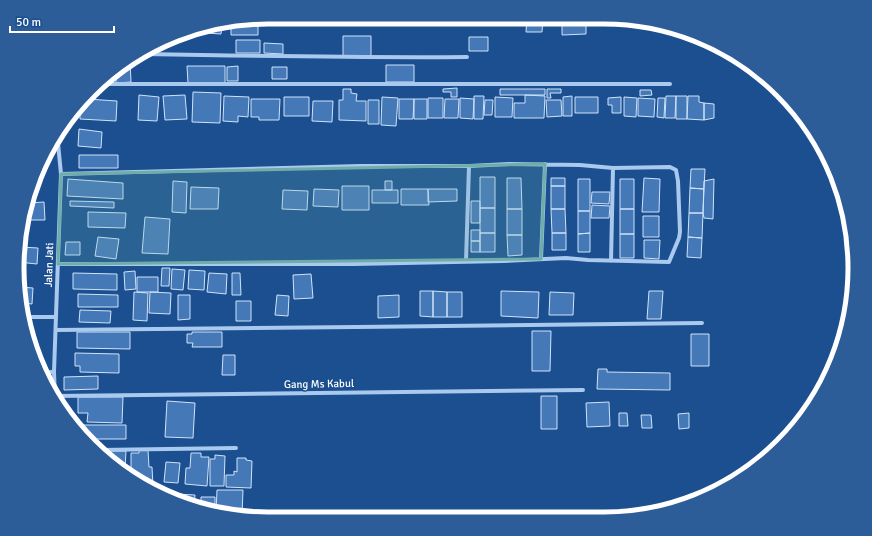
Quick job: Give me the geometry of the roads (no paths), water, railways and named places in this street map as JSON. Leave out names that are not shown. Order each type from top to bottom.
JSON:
[{"type":"street","points":[[151,54],[467,57]]},
{"type":"street","points":[[108,84],[670,84]]},
{"type":"street","name":"Jalan Jati","points":[[55,386],[61,174],[58,144]]},
{"type":"street","points":[[58,264],[354,264],[566,258],[611,261],[669,262],[680,232],[678,181],[676,170],[670,167],[613,168],[580,165],[509,164],[469,166],[360,166],[61,174]]},
{"type":"street","points":[[542,259],[545,164]]},
{"type":"street","points":[[466,262],[469,166]]},
{"type":"street","points":[[611,261],[613,168]]},
{"type":"street","points":[[29,317],[56,317]]},
{"type":"street","points":[[56,330],[702,323]]},
{"type":"street","points":[[47,372],[54,372]]},
{"type":"street","name":"Gang Ms Kabul","points":[[61,397],[583,390]]},
{"type":"street","points":[[106,450],[236,448]]}]
